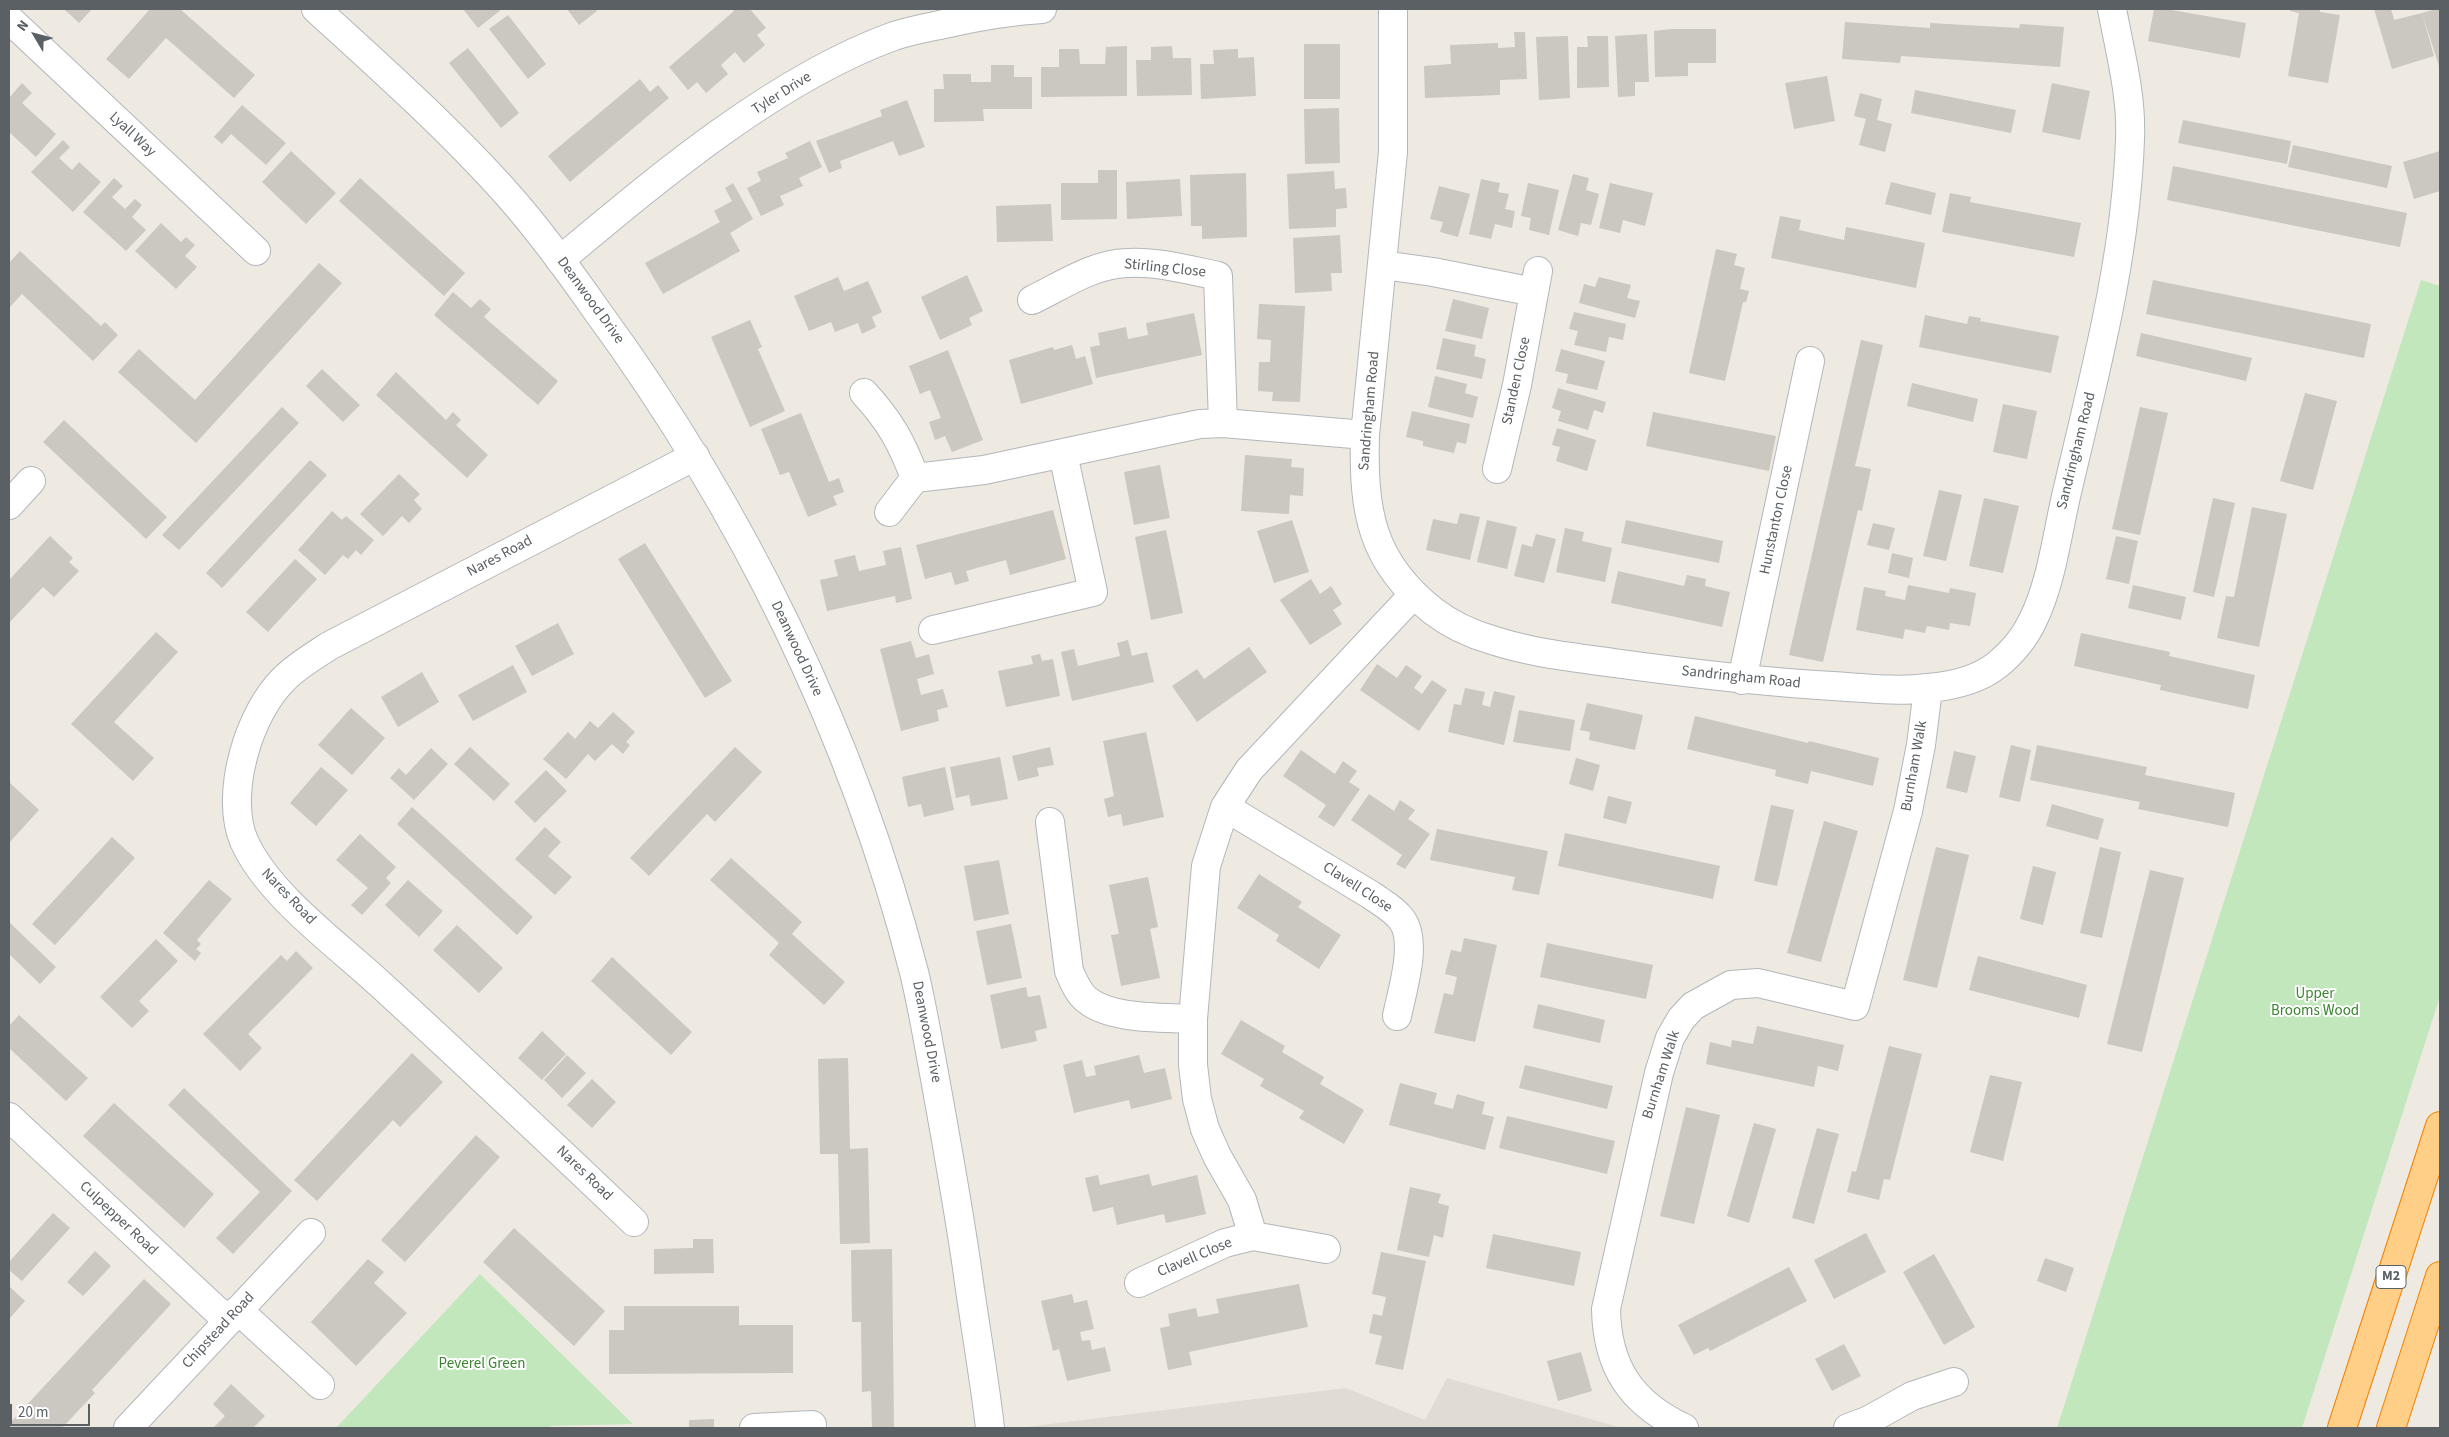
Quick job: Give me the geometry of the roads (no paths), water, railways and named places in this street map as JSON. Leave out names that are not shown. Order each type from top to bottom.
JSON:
[{"type":"highway","name":"M2","points":[[2342,1428],[2440,1126]]},
{"type":"highway","points":[[2391,1428],[2440,1276]]},
{"type":"street","name":"Deanwood Drive","points":[[316,9],[460,146],[509,196],[560,260],[623,346],[695,456],[765,584],[813,683],[856,789],[896,909],[914,975],[956,1193],[990,1428]]},
{"type":"street","name":"Tyler Drive","points":[[560,260],[613,215],[713,140],[798,82],[895,36],[915,19],[980,16],[1042,9]]},
{"type":"street","name":"Sandringham Road","points":[[1393,9],[1393,152],[1365,435],[1366,497],[1375,538],[1386,558],[1414,594],[1448,621],[1487,639],[1514,647],[1576,658],[1742,680],[1884,689],[1928,689],[1982,675],[2009,654],[2023,638],[2033,621],[2048,578],[2097,371],[2125,214],[2130,135],[2128,96],[2112,9]]},
{"type":"street","name":"Lyall Way","points":[[9,19],[256,251]]},
{"type":"street","name":"Stirling Close","points":[[1032,300],[1085,274],[1108,266],[1128,262],[1218,276],[1223,423]]},
{"type":"street","name":"Standen Close","points":[[1383,266],[1442,274],[1536,282],[1497,470]]},
{"type":"street","name":"Hunstanton Close","points":[[1742,680],[1795,440],[1810,361]]},
{"type":"street","points":[[864,393],[884,414],[896,432],[915,478]]},
{"type":"street","points":[[889,512],[915,478],[984,470],[1200,424],[1223,423],[1365,435]]},
{"type":"street","points":[[933,630],[1093,592],[1063,454]]},
{"type":"street","name":"Nares Road","points":[[634,1222],[267,878],[243,838],[238,808],[238,789],[244,751],[258,714],[284,678],[302,663],[329,646],[695,456]]},
{"type":"street","points":[[9,505],[30,481]]},
{"type":"street","name":"Clavell Close","points":[[1253,1236],[1242,1200],[1216,1156],[1205,1129],[1197,1099],[1193,1065],[1193,1019],[1206,866],[1225,807],[1249,770],[1268,747],[1414,594]]},
{"type":"street","name":"Burnham Walk","points":[[1684,1428],[1667,1420],[1646,1404],[1626,1384],[1614,1361],[1606,1334],[1606,1309],[1647,1119],[1670,1038],[1681,1019],[1693,1006],[1731,985],[1758,983],[1855,1006],[1908,811],[1921,745],[1928,689]]},
{"type":"street","name":"Clavell Close","points":[[1225,807],[1371,895],[1394,911],[1403,921],[1408,934],[1410,949],[1397,1016]]},
{"type":"street","points":[[1050,822],[1069,971],[1077,988],[1087,1000],[1117,1013],[1193,1019]]},
{"type":"street","name":"Culpepper Road","points":[[9,1117],[233,1316],[320,1385]]},
{"type":"street","name":"Chipstead Road","points":[[128,1428],[310,1233]]},
{"type":"street","name":"Clavell Close","points":[[1138,1283],[1225,1243],[1253,1236],[1326,1248]]},
{"type":"street","points":[[1848,1428],[1867,1421],[1912,1396],[1954,1382]]},
{"type":"street","points":[[754,1428],[812,1425]]},
{"type":"park label","name":"Upper Brooms Wood","points":[[2315,1004]]},
{"type":"park label","name":"Peverel Green","points":[[482,1365]]}]
